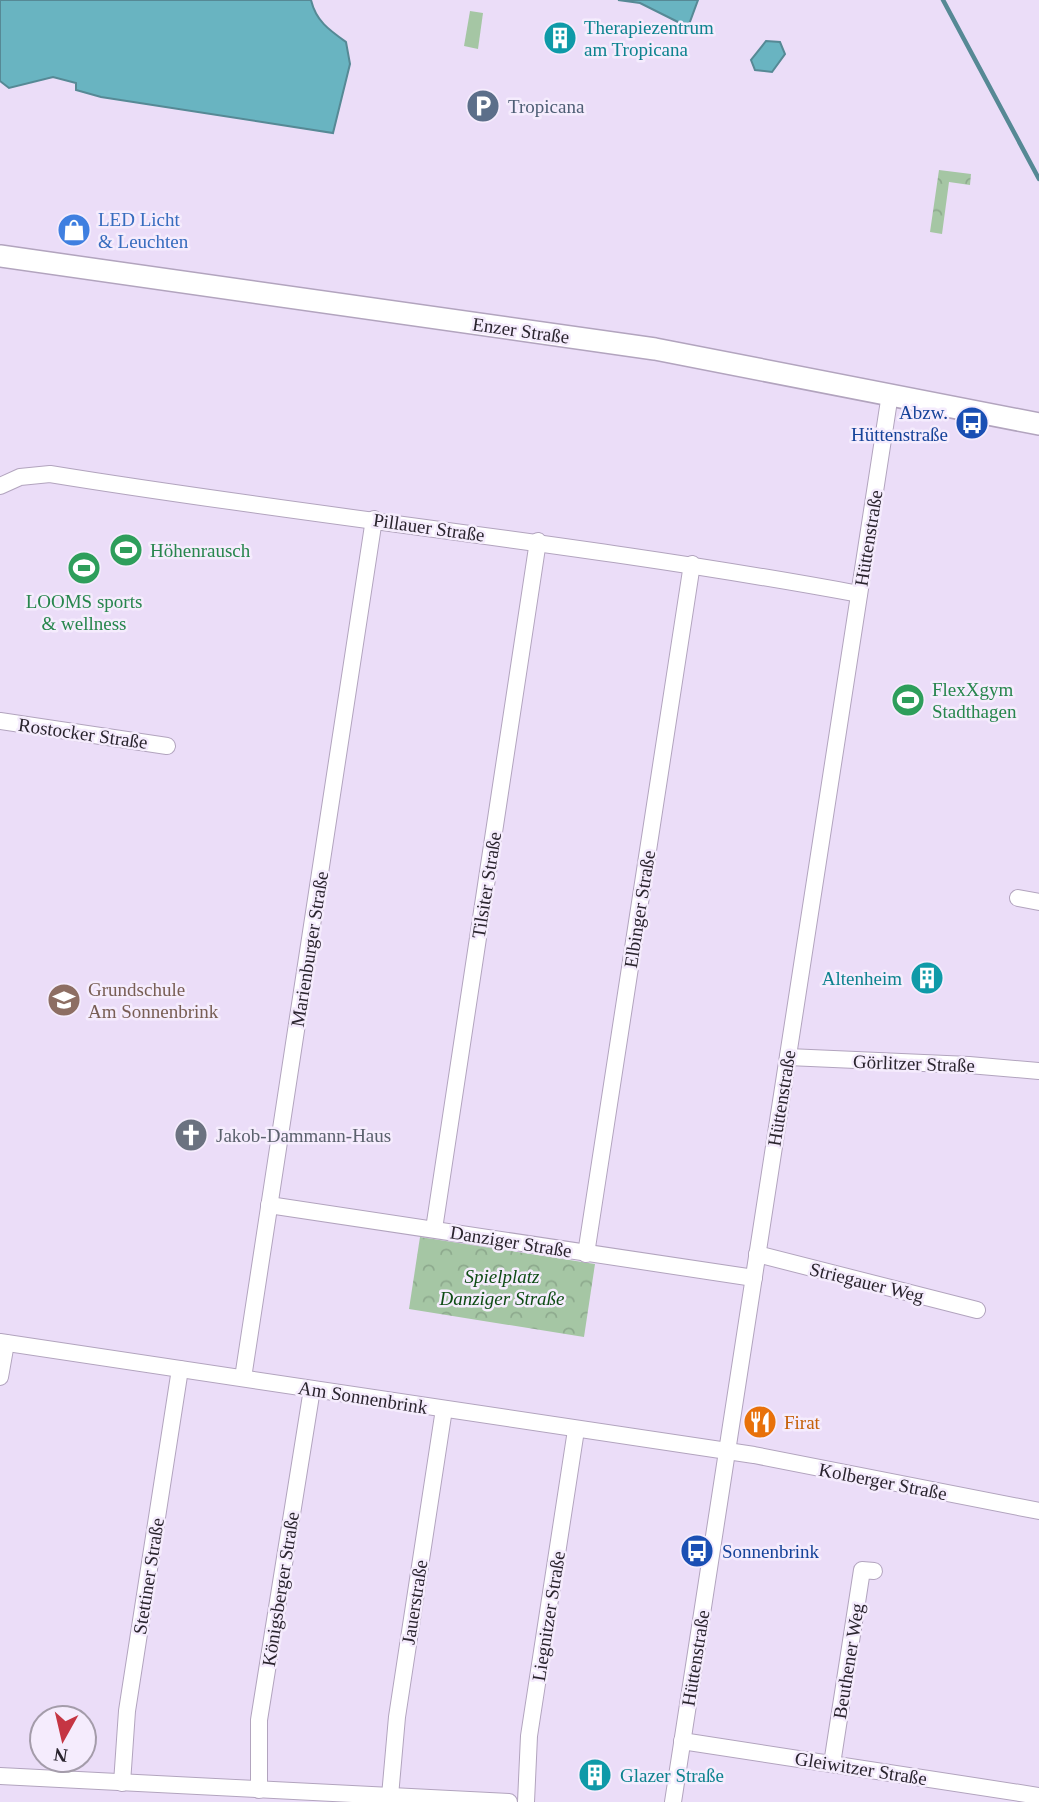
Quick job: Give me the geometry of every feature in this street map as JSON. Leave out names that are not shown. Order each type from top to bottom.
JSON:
[{"type":"main road","name":"Enzer Straße","points":[[0,256],[655,349],[1039,424]]},
{"type":"street","name":"Hüttenstraße","points":[[673,1802],[890,394]]},
{"type":"street","name":"Pillauer Straße","points":[[0,486],[20,477],[50,474],[231,502],[538,541],[692,564],[859,594]]},
{"type":"street","name":"Marienburger Straße","points":[[243,1378],[374,519]]},
{"type":"street","name":"Tilsiter Straße","points":[[433,1228],[538,541]]},
{"type":"street","name":"Elbinger Straße","points":[[586,1254],[692,564]]},
{"type":"street","name":"Rostocker Straße","points":[[0,721],[167,746]]},
{"type":"street","points":[[1018,898],[1039,902]]},
{"type":"street","name":"Görlitzer Straße","points":[[788,1057],[970,1065],[1039,1071]]},
{"type":"street","name":"Danziger Straße","points":[[269,1205],[754,1278]]},
{"type":"street","name":"Striegauer Weg","points":[[757,1254],[977,1310]]},
{"type":"street","points":[[0,1377],[3,1342]]},
{"type":"street","name":"Am Sonnenbrink","points":[[3,1342],[727,1452]]},
{"type":"street","name":"Stettiner Straße","points":[[122,1783],[127,1711],[180,1369]]},
{"type":"street","name":"Königsberger Straße","points":[[259,1790],[259,1720],[312,1389]]},
{"type":"street","name":"Jauerstraße","points":[[390,1796],[397,1717],[444,1409]]},
{"type":"street","name":"Liegnitzer Straße","points":[[526,1802],[529,1736],[576,1430]]},
{"type":"street","name":"Kolberger Straße","points":[[727,1452],[1039,1511]]},
{"type":"street","name":"Beuthener Weg","points":[[832,1764],[862,1570],[874,1571]]},
{"type":"street","name":"Gleiwitzer Straße","points":[[682,1741],[1039,1796]]},
{"type":"street","points":[[0,1776],[509,1802]]},
{"type":"green space","points":[[470,11],[483,13],[478,49],[464,46]]},
{"type":"green space","points":[[939,170],[971,174],[970,185],[949,182],[942,234],[930,232]]},
{"type":"green space","name":"Spielplatz Danziger Straße","points":[[420,1237],[595,1264],[584,1337],[409,1309]]},
{"type":"shaded area","points":[[0,0],[311,0],[320,19],[346,42],[350,64],[333,133],[101,97],[76,90],[76,83],[53,77],[9,88],[0,81]]},
{"type":"shaded area","points":[[618,0],[698,0],[688,27],[640,3]]},
{"type":"shaded area","points":[[766,41],[780,42],[785,54],[772,72],[755,70],[751,60]]},
{"type":"waterway","points":[[943,0],[1039,179]]},
{"type":"place","name":"Therapiezentrum am Tropicana","points":[[560,38]]},
{"type":"place","name":"Tropicana","points":[[483,106]]},
{"type":"place","name":"LED Licht & Leuchten","points":[[74,230]]},
{"type":"place","name":"Abzw. Hüttenstraße","points":[[972,423]]},
{"type":"place","name":"Höhenrausch","points":[[126,550]]},
{"type":"place","name":"LOOMS sports & wellness","points":[[84,568]]},
{"type":"place","name":"FlexXgym Stadthagen","points":[[908,700]]},
{"type":"place","name":"Altenheim","points":[[927,978]]},
{"type":"place","name":"Grundschule Am Sonnenbrink","points":[[64,1000]]},
{"type":"place","name":"Jakob-Dammann-Haus","points":[[191,1135]]},
{"type":"place","name":"Firat","points":[[760,1422]]},
{"type":"place","name":"Sonnenbrink","points":[[697,1551]]},
{"type":"place","name":"Glazer Straße","points":[[595,1775]]}]
